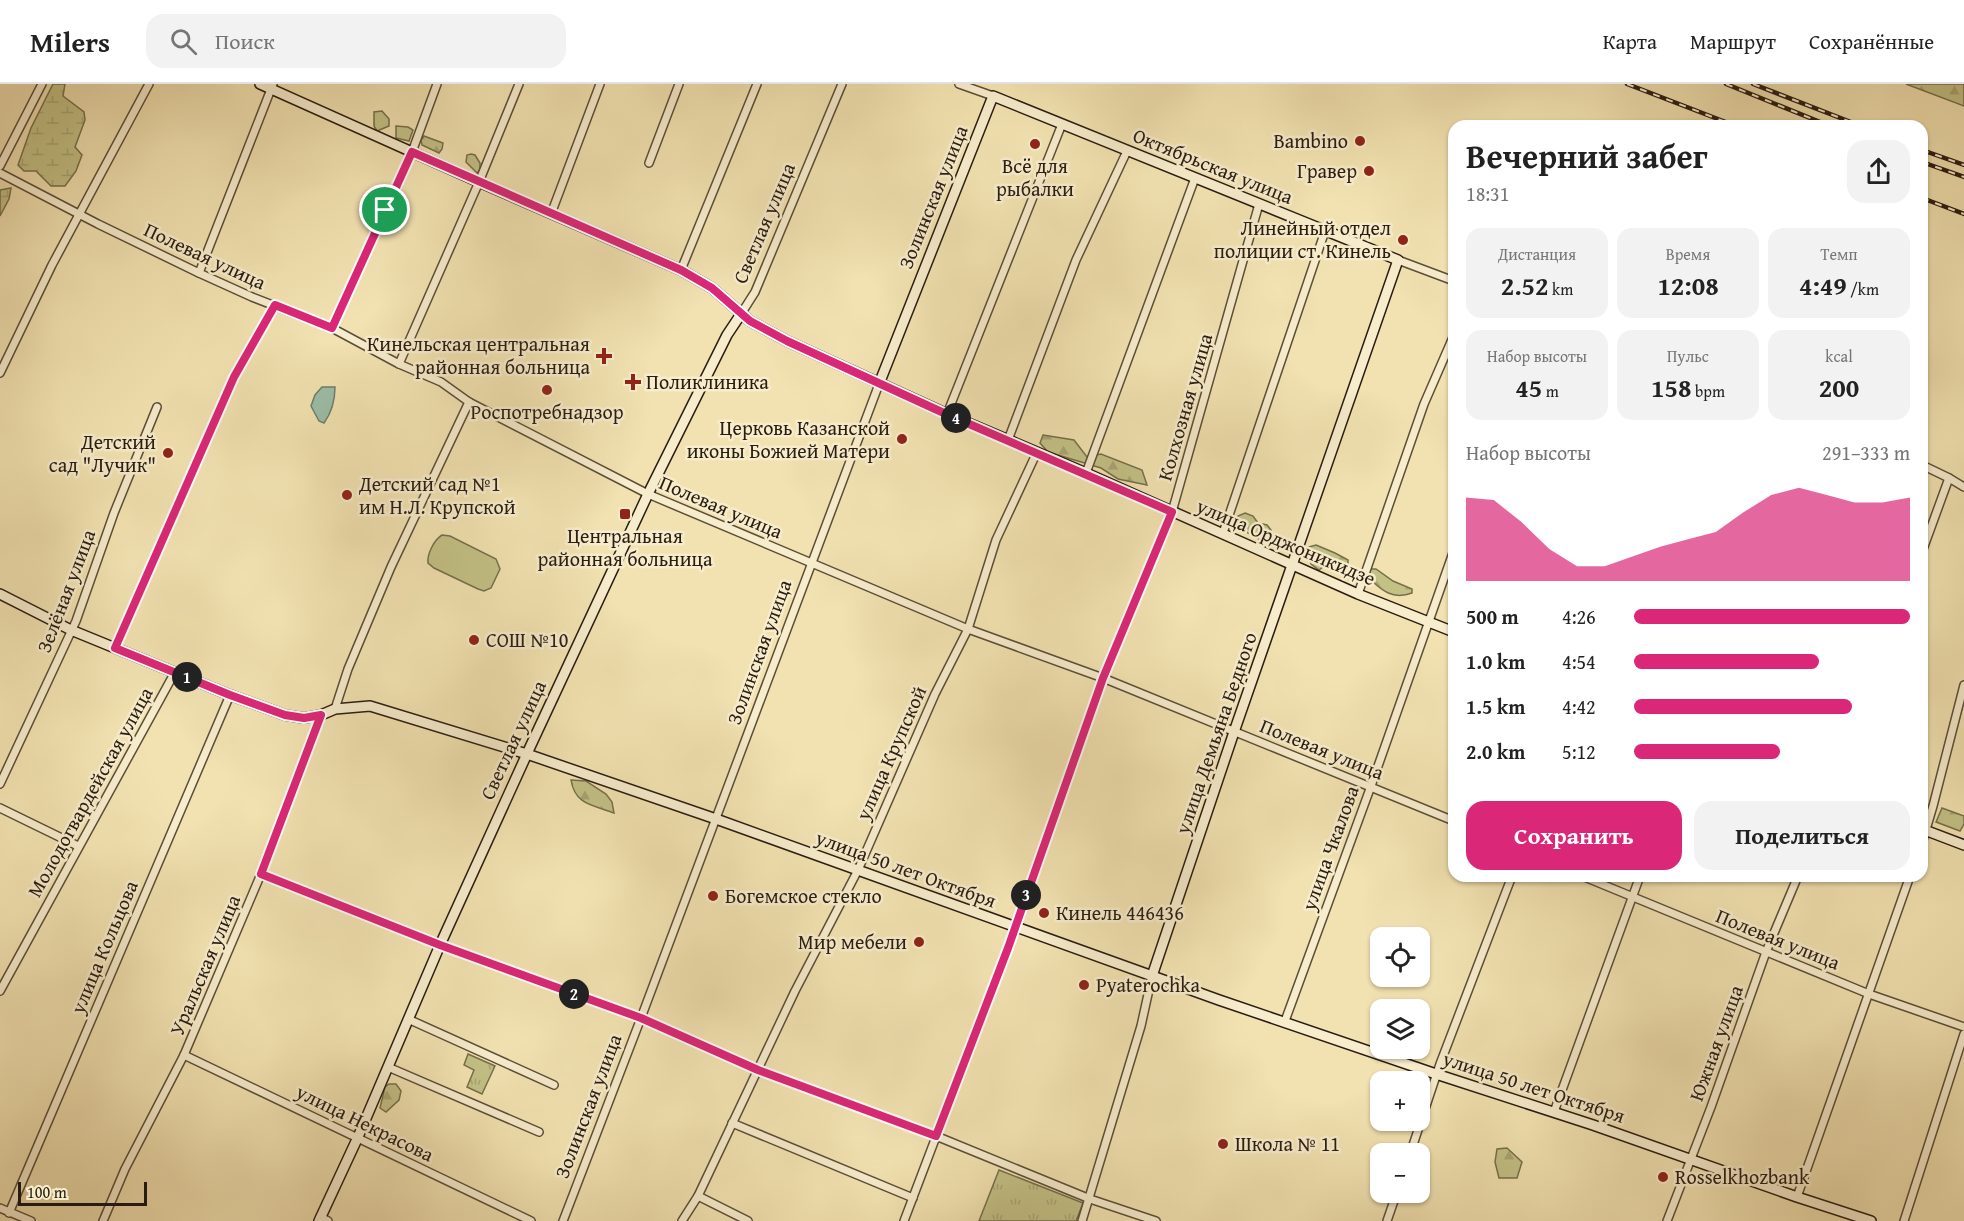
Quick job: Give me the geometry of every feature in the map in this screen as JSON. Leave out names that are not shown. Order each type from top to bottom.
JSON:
[{"type":"main road","name":"улица Орджоникидзе","points":[[260,84],[272,87],[478,182],[681,270],[712,288],[741,314],[787,341],[879,384],[1358,594],[1448,630]]},
{"type":"main road","name":"Октябрьская улица","points":[[993,96],[1398,260]]},
{"type":"main road","name":"Золинская улица","points":[[879,384],[993,96]]},
{"type":"main road","name":"улица Демьяна Бедного","points":[[1152,976],[1398,260]]},
{"type":"main road","name":"Светлая улица","points":[[322,1220],[440,945],[527,754],[648,494],[727,335],[741,314]]},
{"type":"main road","name":"улица 50 лет Октября","points":[[0,594],[71,630],[285,715],[304,718],[321,715],[335,709],[357,706],[382,709],[527,754],[716,819],[1152,976],[1871,1221]]},
{"type":"main road","points":[[1928,832],[1964,845]]},
{"type":"street","points":[[0,166],[42,84]]},
{"type":"street","points":[[0,373],[51,265],[149,84]]},
{"type":"street","points":[[332,328],[412,152],[437,84]]},
{"type":"street","points":[[399,364],[519,84]]},
{"type":"street","points":[[551,214],[600,84]]},
{"type":"street","points":[[649,163],[679,84]]},
{"type":"street","points":[[681,270],[757,84]]},
{"type":"street","name":"Светлая улица","points":[[741,314],[755,292],[842,84]]},
{"type":"street","name":"Октябрьская улица","points":[[958,84],[993,96]]},
{"type":"street","points":[[199,273],[272,87]]},
{"type":"street","points":[[946,414],[1062,124]]},
{"type":"street","points":[[1008,440],[1076,260],[1127,151]]},
{"type":"street","name":"Полевая улица","points":[[0,172],[199,273],[332,328],[399,364],[441,382],[469,402],[648,494],[968,629],[1103,678],[1448,818]]},
{"type":"street","points":[[1086,473],[1195,178]]},
{"type":"street","name":"Колхозная улица","points":[[904,1221],[1015,928],[1103,678],[1172,512],[1259,204]]},
{"type":"street","points":[[1223,533],[1325,231]]},
{"type":"street","name":"Октябрьская улица","points":[[1398,260],[1448,278]]},
{"type":"street","points":[[115,648],[234,377],[275,305]]},
{"type":"street","points":[[1358,594],[1424,404],[1448,349]]},
{"type":"street","name":"Золинская улица","points":[[563,1221],[879,384]]},
{"type":"street","points":[[335,709],[348,669],[391,567],[469,402]]},
{"type":"street","name":"Зелёная улица","points":[[0,784],[71,630],[114,513],[157,407]]},
{"type":"street","name":"улица Крупской","points":[[682,1221],[698,1196],[795,991],[858,870],[935,694],[968,629],[996,540],[1037,453]]},
{"type":"street","points":[[1928,468],[1964,487]]},
{"type":"street","points":[[1928,535],[1949,477]]},
{"type":"street","name":"улица Чкалова","points":[[1285,1021],[1448,567]]},
{"type":"street","name":"Молодогвардейская улица","points":[[0,991],[175,672]]},
{"type":"street","points":[[1928,816],[1964,685]]},
{"type":"street","name":"улица Кольцова","points":[[9,1213],[230,695]]},
{"type":"street","name":"Уральская улица","points":[[103,1221],[125,1169],[184,1055],[261,874],[321,715]]},
{"type":"street","points":[[0,809],[78,846]]},
{"type":"street","points":[[261,874],[440,945],[641,1018],[758,1070],[936,1136],[1090,1199],[1156,1221]]},
{"type":"street","points":[[1414,1143],[1436,1074],[1510,882]]},
{"type":"street","name":"Полевая улица","points":[[1596,882],[1869,994],[1964,1027]]},
{"type":"street","points":[[1554,1112],[1638,882]]},
{"type":"street","name":"Южная улица","points":[[1667,1221],[1766,952],[1795,882]]},
{"type":"street","points":[[1797,1197],[1908,882]]},
{"type":"street","name":"улица Демьяна Бедного","points":[[1082,1221],[1141,1026],[1152,976]]},
{"type":"street","points":[[408,1019],[554,1085]]},
{"type":"street","points":[[1904,1221],[1964,1034]]},
{"type":"street","name":"улица Некрасова","points":[[184,1055],[531,1221]]},
{"type":"street","points":[[388,1067],[539,1132]]},
{"type":"street","points":[[732,1123],[913,1198]]},
{"type":"street","points":[[698,1196],[748,1221]]},
{"type":"street","points":[[1388,1221],[1394,1203]]},
{"type":"street","points":[[0,1208],[31,1221]]},
{"type":"green space","points":[[53,84],[65,84],[63,96],[84,112],[85,120],[75,147],[82,155],[76,171],[65,186],[51,186],[36,171],[24,171],[18,165],[31,128]]},
{"type":"green space","points":[[1906,84],[1964,84],[1964,106]]},
{"type":"green space","points":[[382,111],[389,119],[389,126],[377,131],[374,126],[374,112]]},
{"type":"green space","points":[[396,126],[413,130],[409,141],[396,138]]},
{"type":"green space","points":[[424,136],[443,143],[439,153],[422,145],[421,140]]},
{"type":"green space","points":[[467,155],[475,155],[480,163],[480,170],[477,173],[466,162]]},
{"type":"green space","points":[[11,188],[9,199],[0,216],[0,190]]},
{"type":"green space","points":[[1043,435],[1074,440],[1087,457],[1101,454],[1142,470],[1147,485],[1118,479],[1101,468],[1048,452],[1040,443]]},
{"type":"green space","points":[[1245,513],[1253,516],[1258,523],[1267,525],[1271,530],[1272,545],[1237,525],[1238,516]]},
{"type":"green space","points":[[442,535],[450,536],[496,559],[500,569],[491,588],[484,591],[478,589],[428,563],[432,547]]},
{"type":"green space","points":[[1316,545],[1348,560],[1348,566],[1339,569],[1329,562],[1319,570],[1311,564],[1305,548]]},
{"type":"green space","points":[[1369,569],[1376,569],[1393,581],[1412,589],[1412,593],[1393,595],[1388,593],[1369,578]]},
{"type":"green space","points":[[571,780],[586,781],[606,794],[612,802],[614,813],[586,803],[576,795]]},
{"type":"green space","points":[[1942,808],[1964,816],[1964,824],[1960,831],[1936,822]]},
{"type":"green space","points":[[468,1054],[495,1066],[482,1094],[467,1087],[474,1070],[464,1065]]},
{"type":"green space","points":[[389,1084],[396,1084],[401,1091],[399,1100],[386,1112],[380,1108],[385,1087]]},
{"type":"green space","points":[[1507,1148],[1522,1162],[1517,1178],[1499,1178],[1495,1162],[1497,1149]]},
{"type":"green space","points":[[999,1170],[1083,1203],[1076,1221],[979,1221]]},
{"type":"shaded area","points":[[322,387],[335,387],[332,406],[324,423],[319,421],[311,406],[315,395]]},
{"type":"railway","points":[[1627,84],[1720,120]]},
{"type":"railway","points":[[1726,84],[1815,120]]},
{"type":"railway","points":[[1753,84],[1846,120]]},
{"type":"railway","points":[[1928,152],[1964,165]]},
{"type":"railway","points":[[1928,164],[1964,177]]},
{"type":"railway","points":[[1928,200],[1964,214]]},
{"type":"place","name":"Bambino","points":[[1360,141]]},
{"type":"place","name":"Всё для рыбалки","points":[[1035,144]]},
{"type":"place","name":"Гравер","points":[[1369,171]]},
{"type":"place","name":"Линейный отдел полиции ст. Кинель","points":[[1403,240]]},
{"type":"place","name":"Кинельская центральная районная больница","points":[[604,356]]},
{"type":"place","name":"Поликлиника","points":[[633,382]]},
{"type":"place","name":"Роспотребнадзор","points":[[547,390]]},
{"type":"place","name":"Церковь Казанской иконы Божией Матери","points":[[902,439]]},
{"type":"place","name":"Детский сад \"Лучик\"","points":[[168,453]]},
{"type":"place","name":"Детский сад №1 им Н.Л. Крупской","points":[[347,495]]},
{"type":"place","name":"Центральная районная больница","points":[[625,514]]},
{"type":"place","name":"СОШ №10","points":[[474,640]]},
{"type":"place","name":"Богемское стекло","points":[[713,896]]},
{"type":"place","name":"Кинель 446436","points":[[1044,913]]},
{"type":"place","name":"Мир мебели","points":[[919,942]]},
{"type":"place","name":"Pyaterochka","points":[[1084,985]]},
{"type":"place","name":"Школа № 11","points":[[1223,1144]]},
{"type":"place","name":"Rosselkhozbank","points":[[1663,1177]]},
{"type":"route","points":[[412,152],[681,270],[712,288],[750,321],[787,341],[946,414],[1172,512],[1103,678],[1008,948],[936,1136],[758,1070],[641,1018],[440,945],[261,874],[321,715],[304,718],[285,715],[115,648],[234,377],[275,305],[332,328],[385,210],[412,152]]}]
